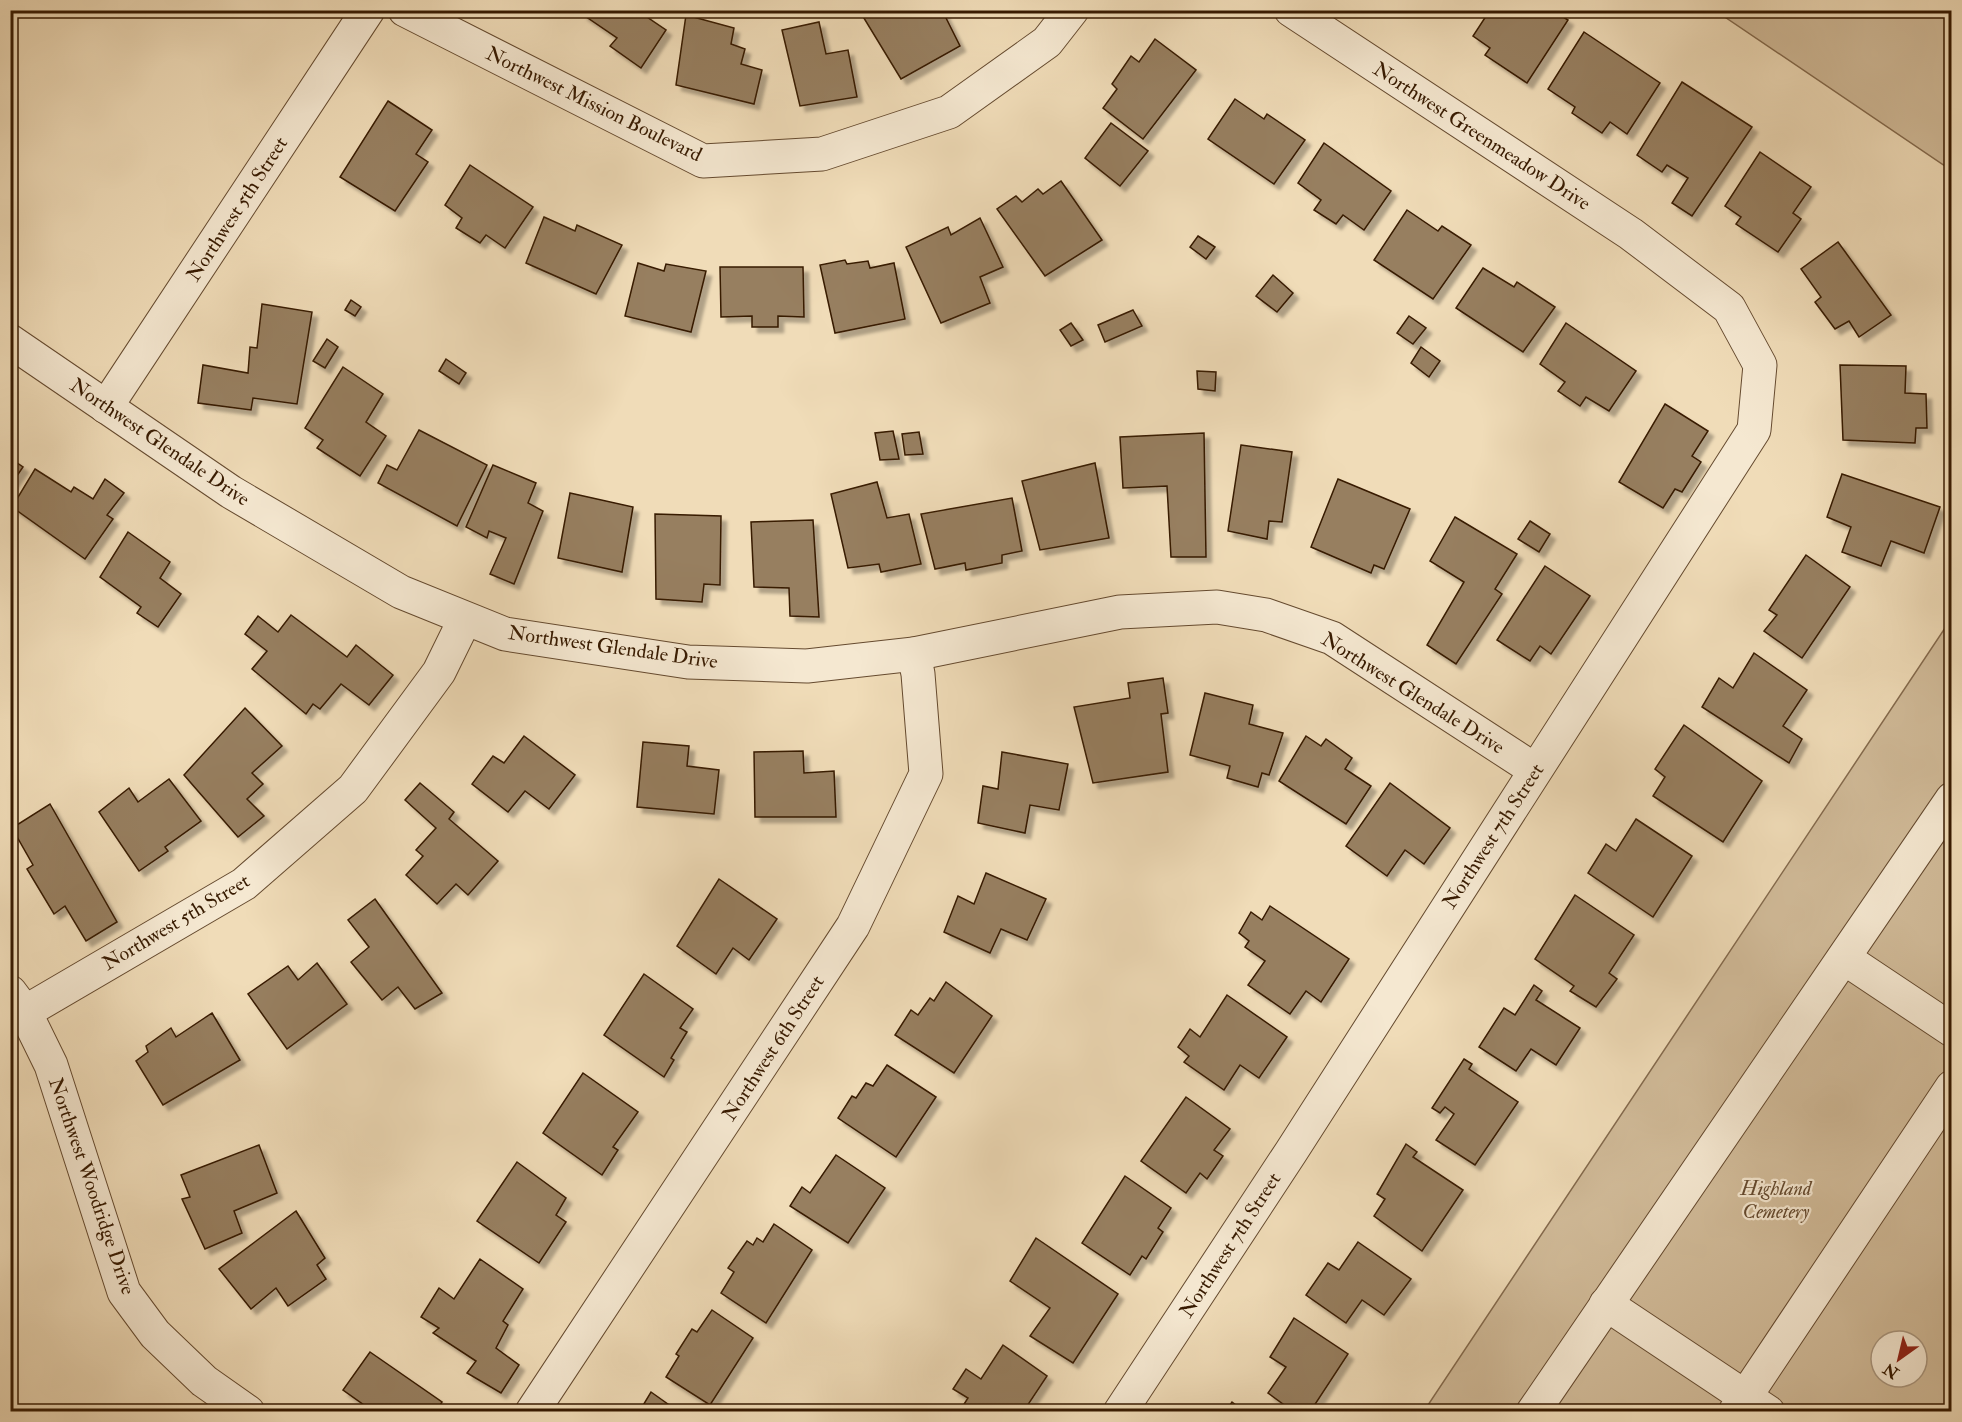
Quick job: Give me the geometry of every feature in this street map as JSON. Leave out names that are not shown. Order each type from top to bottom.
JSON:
[{"type":"street","name":"Northwest 5th Street","points":[[106,407],[368,10]]},
{"type":"street","name":"Northwest Mission Boulevard","points":[[405,10],[703,161],[822,154],[949,112],[1047,42],[1072,10]]},
{"type":"street","name":"Northwest Greenmeadow Drive","points":[[1291,10],[1631,234],[1671,264]]},
{"type":"street","name":"Northwest 7th Street","points":[[1120,1412],[1291,1152],[1754,430],[1760,365],[1729,308],[1671,264]]},
{"type":"street","name":"Northwest Glendale Drive","points":[[10,341],[231,492],[361,569],[401,592],[505,634],[688,662],[807,666],[914,654],[1119,612],[1217,607],[1266,615],[1332,638],[1535,770]]},
{"type":"street","name":"Northwest 5th Street","points":[[18,1002],[244,884],[353,789],[439,672],[465,619]]},
{"type":"street","name":"Northwest 6th Street","points":[[532,1412],[853,926],[926,774],[918,674],[914,654]]},
{"type":"street","points":[[1533,1412],[1952,799]]},
{"type":"street","points":[[1844,958],[1952,1030]]},
{"type":"street","name":"Northwest Woodridge Drive","points":[[18,1002],[51,1065],[124,1292],[155,1334],[204,1381],[248,1412]]},
{"type":"street","points":[[1606,1304],[1749,1407],[1952,1087]]},
{"type":"green space","points":[[1716,11],[1951,11],[1951,170]]},
{"type":"green space","name":"Highland Cemetery","points":[[1951,619],[1951,1411],[1424,1411]]},
{"type":"building","points":[[584,10],[647,10],[644,15],[666,30],[641,68],[610,46],[617,38],[582,14]]},
{"type":"building","points":[[859,10],[942,10],[960,46],[901,79]]},
{"type":"building","points":[[1490,10],[1552,10],[1568,20],[1527,83],[1485,55],[1490,48],[1473,36]]},
{"type":"building","points":[[686,15],[734,28],[731,44],[745,49],[741,64],[762,70],[754,104],[676,85]]},
{"type":"building","points":[[819,22],[826,54],[848,50],[857,97],[800,106],[782,30]]},
{"type":"building","points":[[1584,32],[1660,83],[1627,134],[1610,122],[1602,133],[1572,113],[1575,107],[1548,89]]},
{"type":"building","points":[[1155,39],[1196,70],[1143,139],[1103,108],[1117,89],[1112,84],[1131,56],[1139,62]]},
{"type":"building","points":[[1682,82],[1752,127],[1692,216],[1672,203],[1688,178],[1667,165],[1662,172],[1637,155]]},
{"type":"building","points":[[1235,99],[1264,119],[1267,114],[1305,140],[1274,184],[1208,139]]},
{"type":"building","points":[[388,101],[432,130],[416,154],[428,162],[395,211],[340,177]]},
{"type":"building","points":[[1111,123],[1148,151],[1120,186],[1085,158]]},
{"type":"building","points":[[1324,143],[1391,191],[1364,230],[1343,215],[1336,224],[1314,210],[1321,200],[1298,183]]},
{"type":"building","points":[[1760,152],[1811,187],[1793,213],[1801,219],[1778,252],[1736,224],[1741,217],[1725,206]]},
{"type":"building","points":[[470,165],[533,207],[505,248],[486,235],[480,243],[456,228],[462,218],[445,205]]},
{"type":"building","points":[[1061,181],[1102,240],[1045,276],[997,209],[1016,196],[1022,202],[1038,189],[1043,194]]},
{"type":"building","points":[[1407,210],[1438,231],[1442,226],[1471,245],[1433,299],[1374,260]]},
{"type":"building","points":[[544,217],[575,231],[577,225],[622,245],[596,294],[526,263]]},
{"type":"building","points":[[980,218],[1003,267],[980,277],[990,303],[941,323],[906,247],[948,227],[951,235]]},
{"type":"building","points":[[1198,236],[1215,247],[1206,259],[1190,247]]},
{"type":"building","points":[[1838,242],[1891,315],[1859,337],[1849,321],[1835,329],[1815,302],[1821,297],[1801,269]]},
{"type":"building","points":[[845,260],[847,264],[868,261],[870,268],[894,263],[905,319],[835,333],[820,265]]},
{"type":"building","points":[[638,263],[664,271],[666,264],[706,271],[691,332],[625,316]]},
{"type":"building","points":[[720,267],[803,267],[804,317],[778,316],[778,327],[752,327],[752,316],[721,317]]},
{"type":"building","points":[[1483,268],[1514,287],[1517,282],[1555,307],[1523,352],[1456,308]]},
{"type":"building","points":[[1273,275],[1293,293],[1277,312],[1256,296]]},
{"type":"building","points":[[351,300],[361,307],[355,316],[345,310]]},
{"type":"building","points":[[262,304],[312,312],[297,404],[253,398],[251,410],[198,403],[203,365],[248,373],[250,347],[257,348]]},
{"type":"building","points":[[1133,310],[1142,326],[1105,342],[1098,325]]},
{"type":"building","points":[[1409,316],[1426,328],[1413,344],[1397,333]]},
{"type":"building","points":[[1071,323],[1083,340],[1071,346],[1060,330]]},
{"type":"building","points":[[1566,323],[1636,371],[1609,411],[1586,397],[1580,406],[1558,391],[1565,382],[1540,364]]},
{"type":"building","points":[[327,339],[338,347],[325,368],[313,361]]},
{"type":"building","points":[[1421,347],[1440,361],[1429,377],[1411,363]]},
{"type":"building","points":[[446,359],[466,373],[459,384],[439,371]]},
{"type":"building","points":[[1840,365],[1906,366],[1905,393],[1926,394],[1927,428],[1916,428],[1915,443],[1843,440]]},
{"type":"building","points":[[343,367],[383,394],[366,422],[386,436],[360,476],[317,448],[323,440],[305,428]]},
{"type":"building","points":[[1197,371],[1216,372],[1215,391],[1198,389]]},
{"type":"building","points":[[1665,404],[1708,431],[1692,456],[1701,462],[1682,492],[1675,489],[1663,508],[1619,482]]},
{"type":"building","points":[[419,430],[487,465],[457,526],[378,483],[387,465],[397,470]]},
{"type":"building","points":[[893,431],[899,459],[880,460],[875,433]]},
{"type":"building","points":[[919,432],[923,454],[905,455],[902,434]]},
{"type":"building","points":[[1204,433],[1206,557],[1171,557],[1167,486],[1123,488],[1120,437]]},
{"type":"building","points":[[1241,445],[1292,452],[1282,522],[1269,521],[1267,539],[1228,531]]},
{"type":"building","points":[[10,458],[23,467],[10,486]]},
{"type":"building","points":[[1095,463],[1109,538],[1040,550],[1022,481]]},
{"type":"building","points":[[493,465],[536,483],[528,503],[543,511],[514,584],[490,574],[506,538],[489,531],[487,538],[466,527]]},
{"type":"building","points":[[35,469],[71,492],[74,487],[93,499],[105,479],[124,493],[107,515],[113,519],[85,559],[12,507]]},
{"type":"building","points":[[1842,474],[1940,507],[1924,553],[1891,541],[1881,566],[1842,552],[1851,527],[1827,517]]},
{"type":"building","points":[[1338,479],[1410,509],[1384,569],[1374,565],[1371,573],[1311,547]]},
{"type":"building","points":[[877,482],[887,518],[909,514],[921,564],[881,572],[879,564],[848,568],[831,494]]},
{"type":"building","points":[[570,493],[633,507],[622,572],[558,558]]},
{"type":"building","points":[[1012,498],[1022,551],[1002,555],[1002,563],[966,570],[965,563],[935,569],[921,514]]},
{"type":"building","points":[[655,514],[721,516],[720,585],[704,584],[702,602],[656,599]]},
{"type":"building","points":[[1455,517],[1517,554],[1495,589],[1502,594],[1456,664],[1427,645],[1464,582],[1430,561]]},
{"type":"building","points":[[813,520],[819,617],[790,616],[789,588],[754,587],[751,522]]},
{"type":"building","points":[[1530,521],[1550,534],[1539,552],[1518,539]]},
{"type":"building","points":[[128,532],[170,562],[160,578],[181,594],[158,627],[137,613],[141,607],[100,577]]},
{"type":"building","points":[[1806,555],[1850,587],[1802,658],[1764,631],[1777,615],[1769,610]]},
{"type":"building","points":[[1545,566],[1590,596],[1551,654],[1540,646],[1530,661],[1497,640]]},
{"type":"building","points":[[291,615],[347,657],[356,645],[393,675],[369,705],[341,684],[320,709],[313,704],[306,714],[252,669],[267,651],[245,634],[258,616],[278,632]]},
{"type":"building","points":[[1754,653],[1807,690],[1783,726],[1802,739],[1789,763],[1702,707],[1719,678],[1733,688]]},
{"type":"building","points":[[1163,678],[1168,713],[1161,714],[1168,772],[1093,783],[1074,707],[1130,698],[1128,683]]},
{"type":"building","points":[[1205,693],[1253,705],[1249,724],[1283,733],[1269,775],[1262,773],[1258,787],[1227,778],[1230,766],[1190,755]]},
{"type":"building","points":[[245,708],[282,746],[252,773],[263,784],[247,799],[264,816],[238,837],[184,775]]},
{"type":"building","points":[[1684,725],[1762,781],[1723,842],[1653,796],[1665,777],[1655,769]]},
{"type":"building","points":[[524,736],[575,775],[549,809],[525,791],[508,812],[472,784],[493,756],[504,763]]},
{"type":"building","points":[[1306,736],[1321,746],[1326,739],[1352,758],[1345,769],[1371,786],[1346,824],[1279,781]]},
{"type":"building","points":[[643,742],[689,746],[687,766],[719,770],[714,814],[637,807]]},
{"type":"building","points":[[803,751],[804,773],[834,771],[836,817],[755,817],[754,752]]},
{"type":"building","points":[[1002,752],[1068,764],[1059,810],[1030,805],[1025,833],[978,823],[983,786],[998,789]]},
{"type":"building","points":[[169,779],[201,821],[165,847],[168,851],[139,871],[99,812],[129,788],[138,802]]},
{"type":"building","points":[[420,783],[454,812],[449,819],[498,861],[468,895],[456,884],[437,904],[406,875],[423,856],[416,850],[436,828],[405,800]]},
{"type":"building","points":[[1390,783],[1450,828],[1424,864],[1405,850],[1387,876],[1346,846]]},
{"type":"building","points":[[50,804],[117,922],[86,941],[65,906],[54,914],[27,869],[33,865],[12,828]]},
{"type":"building","points":[[1636,819],[1692,856],[1653,917],[1588,873],[1606,844],[1616,851]]},
{"type":"building","points":[[986,873],[1046,899],[1027,940],[1001,929],[990,953],[944,932],[958,896],[974,904]]},
{"type":"building","points":[[719,879],[777,919],[749,960],[733,948],[716,974],[677,946]]},
{"type":"building","points":[[1575,895],[1634,935],[1609,973],[1617,979],[1596,1007],[1570,991],[1574,986],[1535,959]]},
{"type":"building","points":[[375,899],[442,993],[415,1009],[398,987],[382,1000],[351,962],[369,947],[348,920]]},
{"type":"building","points":[[1270,906],[1349,959],[1321,1002],[1306,991],[1290,1014],[1248,985],[1265,961],[1245,947],[1249,941],[1239,933],[1251,912],[1262,920]]},
{"type":"building","points":[[317,963],[347,1004],[287,1049],[248,994],[288,966],[298,980]]},
{"type":"building","points":[[644,974],[693,1009],[680,1028],[687,1032],[671,1058],[674,1060],[664,1077],[604,1035]]},
{"type":"building","points":[[946,982],[992,1016],[954,1073],[895,1035],[911,1010],[918,1015],[930,998],[934,1001]]},
{"type":"building","points":[[1534,985],[1542,991],[1536,1000],[1580,1028],[1556,1065],[1531,1049],[1516,1071],[1479,1047],[1504,1008],[1515,1015]]},
{"type":"building","points":[[1227,995],[1287,1037],[1259,1078],[1240,1065],[1224,1090],[1184,1062],[1189,1056],[1178,1047],[1190,1029],[1200,1037]]},
{"type":"building","points":[[212,1013],[240,1060],[163,1105],[136,1061],[148,1052],[146,1046],[171,1028],[176,1037]]},
{"type":"building","points":[[1464,1059],[1472,1064],[1469,1069],[1518,1102],[1475,1165],[1436,1140],[1454,1114],[1445,1107],[1440,1113],[1432,1108]]},
{"type":"building","points":[[887,1065],[936,1097],[896,1157],[838,1118],[852,1096],[856,1098],[866,1083],[873,1086]]},
{"type":"building","points":[[583,1073],[638,1112],[613,1147],[618,1150],[602,1175],[543,1133]]},
{"type":"building","points":[[1186,1097],[1230,1129],[1214,1150],[1223,1156],[1207,1179],[1200,1173],[1186,1193],[1141,1161]]},
{"type":"building","points":[[1406,1144],[1417,1152],[1413,1157],[1463,1190],[1422,1251],[1374,1216],[1385,1199],[1377,1194]]},
{"type":"building","points":[[259,1145],[277,1193],[234,1211],[242,1233],[205,1249],[182,1199],[190,1197],[181,1175]]},
{"type":"building","points":[[836,1155],[885,1188],[848,1243],[790,1206],[802,1187],[810,1193]]},
{"type":"building","points":[[517,1162],[566,1198],[556,1215],[566,1222],[539,1263],[477,1221]]},
{"type":"building","points":[[1125,1176],[1171,1208],[1158,1228],[1163,1232],[1146,1259],[1142,1256],[1130,1275],[1082,1243]]},
{"type":"building","points":[[296,1211],[325,1258],[317,1265],[326,1279],[288,1306],[276,1288],[251,1309],[219,1269]]},
{"type":"building","points":[[774,1224],[812,1250],[766,1323],[721,1293],[734,1272],[728,1268],[747,1241],[753,1245],[757,1238],[763,1242]]},
{"type":"building","points":[[1036,1238],[1118,1294],[1073,1363],[1030,1336],[1050,1308],[1010,1281]]},
{"type":"building","points":[[1358,1242],[1411,1279],[1384,1315],[1362,1300],[1346,1323],[1306,1295],[1328,1263],[1339,1270]]},
{"type":"building","points":[[480,1259],[523,1289],[503,1321],[508,1325],[496,1348],[519,1365],[501,1393],[467,1373],[476,1361],[433,1333],[439,1328],[421,1317],[439,1288],[454,1299]]},
{"type":"building","points":[[712,1310],[753,1338],[710,1405],[666,1377],[679,1356],[676,1354],[692,1329],[697,1332]]},
{"type":"building","points":[[1294,1318],[1348,1354],[1310,1412],[1294,1412],[1268,1393],[1286,1367],[1270,1357]]},
{"type":"building","points":[[1003,1345],[1047,1376],[1027,1406],[1035,1412],[959,1412],[968,1398],[953,1389],[966,1369],[981,1379]]},
{"type":"building","points":[[370,1352],[442,1402],[436,1412],[374,1412],[343,1390]]},
{"type":"building","points":[[651,1392],[679,1412],[639,1412]]},
{"type":"building","points":[[1232,1402],[1245,1412],[1225,1412]]}]
